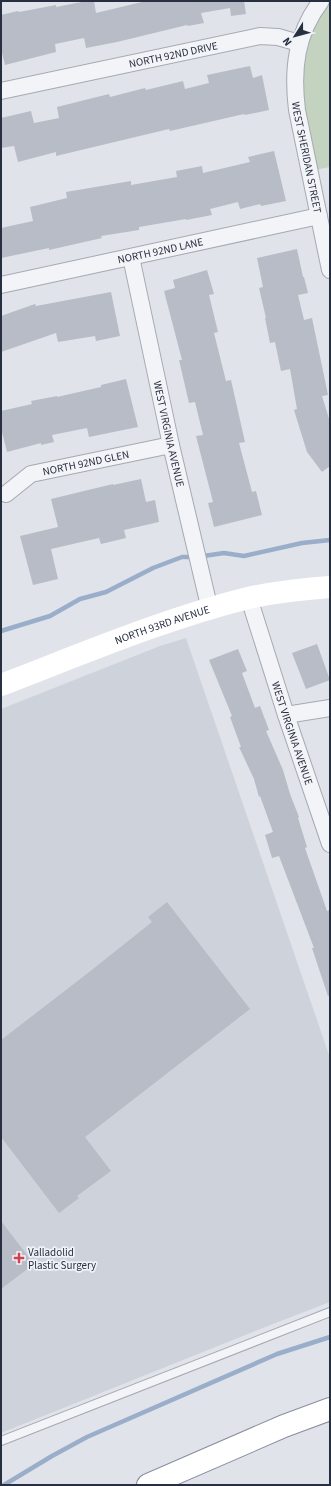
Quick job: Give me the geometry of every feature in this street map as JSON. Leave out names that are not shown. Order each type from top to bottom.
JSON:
[{"type":"main road","name":"NORTH 93RD AVENUE","points":[[1,686],[156,626],[249,598],[330,586]]},
{"type":"main road","points":[[148,1485],[259,1436],[330,1409]]},
{"type":"street","points":[[299,42],[307,24],[321,1]]},
{"type":"street","name":"NORTH 92ND DRIVE","points":[[1,91],[260,36],[278,37],[299,42]]},
{"type":"street","name":"WEST SHERIDAN STREET","points":[[299,42],[295,69],[297,110],[330,270]]},
{"type":"street","name":"NORTH 92ND LANE","points":[[1,285],[319,216]]},
{"type":"street","name":"WEST VIRGINIA AVENUE","points":[[131,257],[171,445],[210,610]]},
{"type":"street","name":"NORTH 92ND GLEN","points":[[6,494],[31,474],[171,445]]},
{"type":"street","name":"WEST VIRGINIA AVENUE","points":[[249,598],[286,715],[330,844]]},
{"type":"street","points":[[286,715],[330,708]]},
{"type":"lane","points":[[1,1441],[330,1312]]},
{"type":"shaded area","points":[[186,638],[330,1058],[330,1302],[1,1433],[1,709],[160,646]]},
{"type":"green space","points":[[321,1],[330,1],[330,167],[310,171],[295,69]]},
{"type":"building","points":[[94,1],[96,13],[146,1],[244,1],[246,14],[231,16],[230,8],[201,13],[204,23],[187,25],[86,48],[84,38],[55,44],[56,52],[5,65],[1,49],[1,15],[18,11],[56,5],[56,7]]},
{"type":"building","points":[[250,66],[253,78],[262,75],[269,110],[244,114],[170,131],[169,129],[56,156],[56,152],[18,162],[14,146],[1,148],[1,118],[31,111],[34,123],[59,118],[57,107],[109,94],[110,97],[145,88],[146,90],[183,81],[185,89],[209,83],[207,75]]},
{"type":"building","points":[[274,151],[286,201],[261,206],[260,204],[240,209],[238,202],[210,209],[212,215],[139,227],[139,230],[101,236],[102,238],[49,250],[49,248],[1,258],[1,228],[33,221],[30,207],[67,198],[66,192],[131,181],[131,185],[177,177],[176,171],[202,166],[203,173],[250,162],[248,157]]},
{"type":"building","points":[[297,249],[308,293],[298,295],[304,320],[312,318],[328,395],[322,396],[330,422],[330,466],[322,472],[307,452],[294,410],[297,409],[290,369],[281,371],[275,342],[270,343],[259,288],[263,287],[257,258]]},
{"type":"building","points":[[207,270],[214,294],[209,295],[218,332],[214,333],[226,381],[231,380],[245,442],[239,443],[252,492],[256,491],[262,515],[214,527],[208,503],[213,502],[196,436],[203,435],[195,402],[189,403],[179,360],[182,360],[164,291],[175,288],[173,280]]},
{"type":"building","points":[[111,292],[120,336],[96,341],[95,336],[58,342],[56,333],[1,352],[1,316],[35,304],[36,306]]},
{"type":"building","points":[[126,379],[138,427],[89,437],[87,428],[52,435],[54,442],[41,445],[41,443],[7,452],[1,428],[1,411],[32,404],[31,401],[101,387],[101,385]]},
{"type":"building","points":[[141,479],[146,502],[155,500],[159,522],[124,530],[126,538],[101,544],[99,538],[51,549],[58,579],[33,585],[20,536],[58,527],[51,499]]},
{"type":"building","points":[[317,644],[330,680],[306,689],[292,653]]},
{"type":"building","points":[[238,649],[247,671],[242,673],[255,708],[260,706],[269,730],[266,731],[283,770],[299,817],[298,818],[307,847],[305,848],[327,911],[330,910],[330,995],[328,996],[312,948],[314,948],[279,856],[272,858],[265,835],[273,832],[260,796],[259,797],[254,779],[239,747],[241,747],[230,717],[232,716],[209,660]]},
{"type":"building","points":[[167,902],[250,1009],[85,1137],[111,1171],[77,1196],[79,1198],[59,1213],[1,1137],[1,1040],[152,922],[148,917]]},
{"type":"building","points":[[1,1221],[34,1264],[1,1289]]},
{"type":"waterway","points":[[1,631],[50,616],[80,599],[106,592],[153,568],[182,557],[197,557],[224,553],[244,556],[302,543],[330,540]]},
{"type":"waterway","points":[[4,1485],[87,1437],[277,1354],[330,1337]]},
{"type":"place","name":"Valladolid Plastic Surgery","points":[[19,1258]]}]
